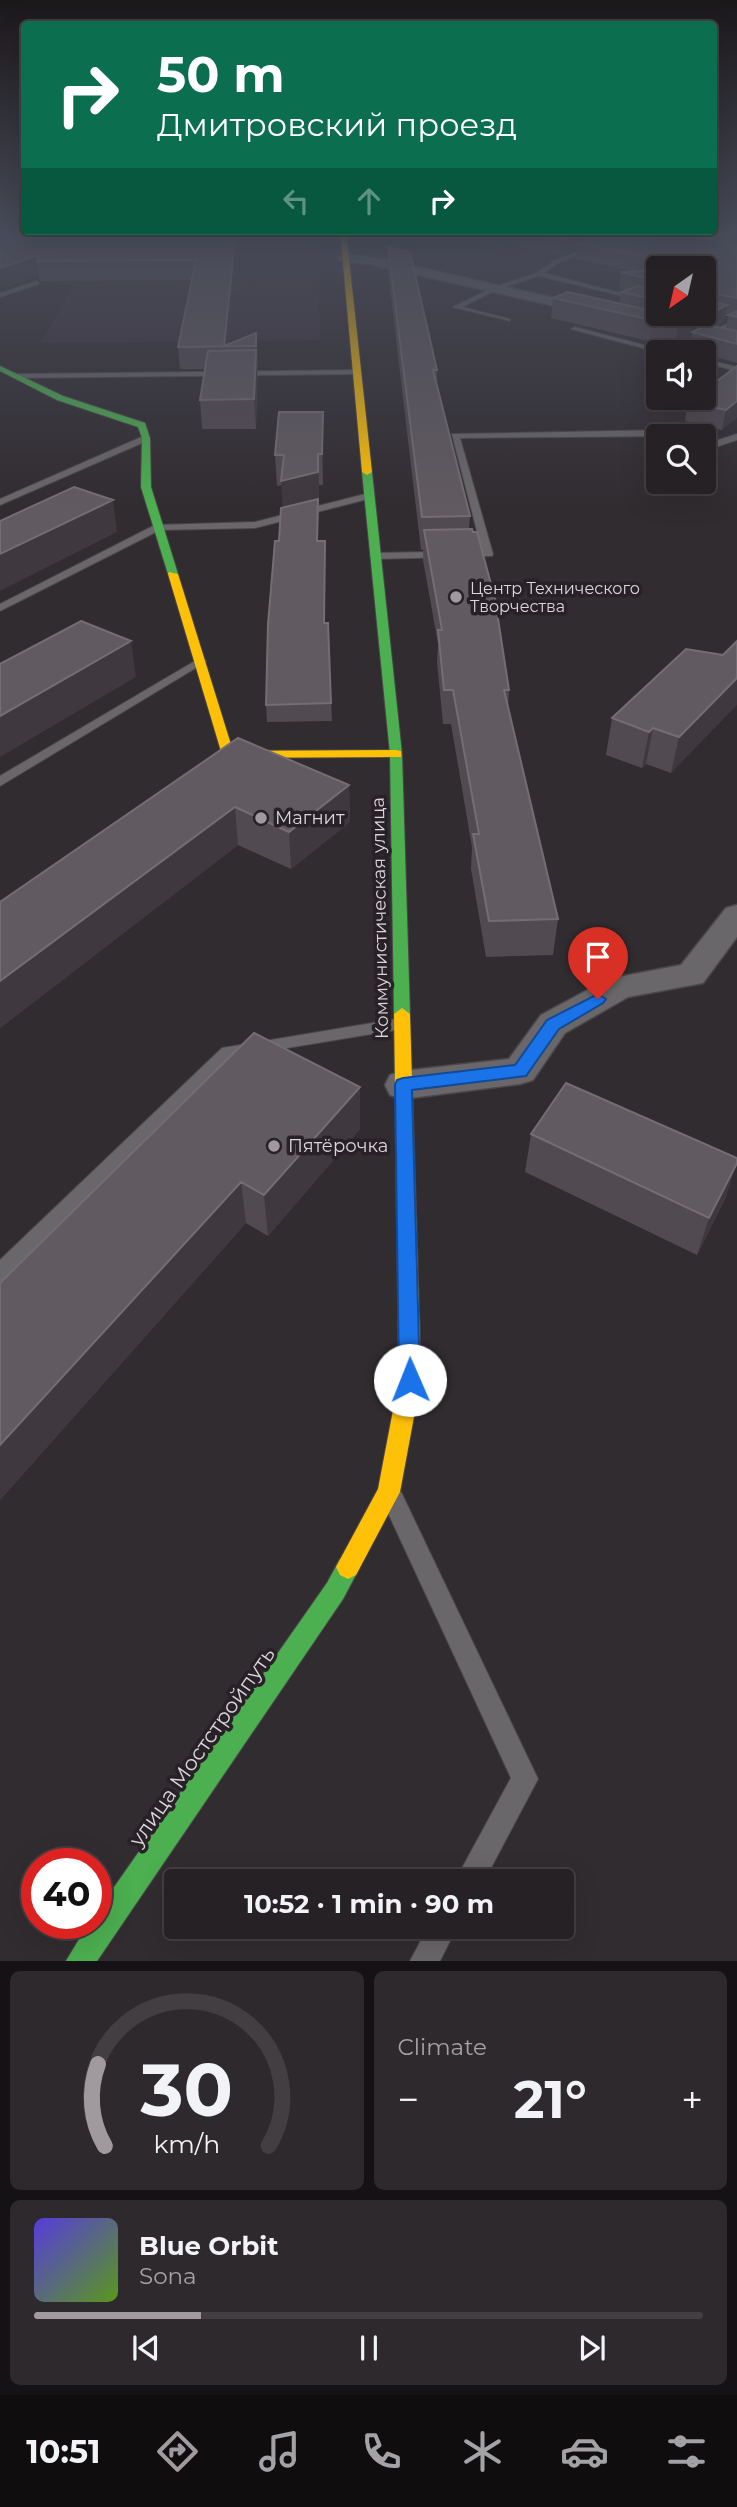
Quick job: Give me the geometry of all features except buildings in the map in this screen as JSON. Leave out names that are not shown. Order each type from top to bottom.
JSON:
[{"type":"street","name":"Коммунистическая улица","points":[[335,1591],[389,1492],[410,1380],[396,754],[351,323]]},
{"type":"street","points":[[677,330],[726,341]]},
{"type":"street","points":[[5,372],[60,398],[142,425],[146,438],[146,487],[200,661],[223,758],[396,754]]},
{"type":"street","points":[[403,1085],[520,1071],[553,1024],[620,987],[691,975],[737,915]]},
{"type":"street","name":"улица Мостстройпуть","points":[[80,1961],[335,1591]]},
{"type":"lane","points":[[696,340],[732,323]]},
{"type":"lane","points":[[575,329],[646,347]]},
{"type":"lane","points":[[716,364],[737,369]]},
{"type":"lane","points":[[5,372],[356,372]]},
{"type":"lane","points":[[375,556],[488,554],[455,436],[646,433]]},
{"type":"lane","points":[[716,444],[737,437]]},
{"type":"lane","points":[[0,502],[146,438]]},
{"type":"lane","points":[[0,608],[158,527],[255,525],[369,496]]},
{"type":"lane","points":[[0,782],[200,661]]},
{"type":"lane","points":[[0,1273],[228,1052],[402,1024]]},
{"type":"lane","points":[[389,1492],[525,1779],[475,1869]]},
{"type":"lane","points":[[424,1961],[436,1939]]},
{"type":"shaded area","points":[[52,323],[320,323],[320,340],[40,343]]},
{"type":"traffic: fast","points":[[0,368],[60,398],[142,425],[146,438],[146,487],[173,574]]},
{"type":"traffic: fast","points":[[367,472],[396,754],[402,1014]]},
{"type":"traffic: fast","points":[[80,1961],[335,1591],[348,1567]]},
{"type":"traffic: slow","points":[[352,323],[367,472]]},
{"type":"traffic: slow","points":[[173,574],[228,755],[396,754]]},
{"type":"traffic: slow","points":[[348,1567],[389,1492],[410,1379],[402,1014]]},
{"type":"place","name":"Центр Технического Творчества","points":[[456,597]]},
{"type":"place","name":"Магнит","points":[[261,818]]},
{"type":"place","name":"Пятёрочка","points":[[274,1146]]},
{"type":"route","points":[[410,1380],[403,1085],[520,1071],[553,1024],[598,999]]}]
